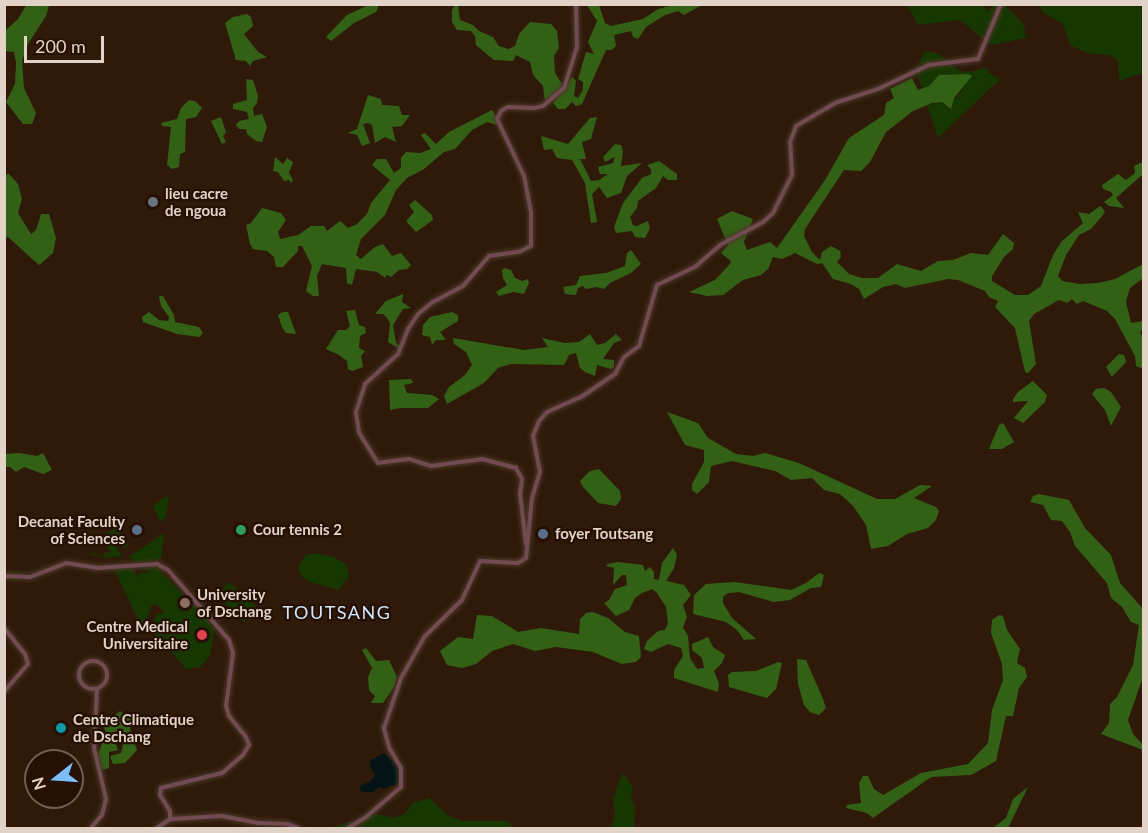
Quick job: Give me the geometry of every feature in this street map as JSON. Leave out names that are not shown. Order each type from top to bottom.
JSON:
[{"type":"street","points":[[527,554],[520,494],[522,478],[516,468],[483,459],[442,462],[431,466],[409,459],[378,463],[359,432],[356,412],[365,384],[393,360],[418,315],[433,302],[463,286],[489,256],[519,252],[531,246],[531,212],[524,177],[497,118],[501,111],[508,107],[543,106],[564,88],[577,47],[576,4]]},
{"type":"street","points":[[348,828],[366,818],[401,787],[401,768],[389,747],[384,728],[401,678],[425,636],[465,596],[480,561],[518,563],[524,561],[527,554],[532,498],[540,472],[534,430],[543,416],[581,398],[615,374],[624,357],[639,346],[657,285],[695,267],[720,245],[764,222],[773,213],[792,175],[790,135],[798,123],[835,103],[878,89],[929,65],[978,59],[1000,4]]},
{"type":"street","points":[[4,576],[30,577],[66,563],[97,568],[157,564],[168,570],[229,640],[234,653],[227,711],[246,737],[249,746],[243,755],[222,772],[161,788],[160,795],[170,812],[170,819]]},
{"type":"street","points":[[4,628],[25,654],[28,663],[4,692]]},
{"type":"street","points":[[89,662],[100,663],[106,671],[105,682],[97,688],[87,687],[80,679],[81,668],[89,662]]},
{"type":"street","points":[[91,828],[102,815],[106,799],[94,748],[97,688]]},
{"type":"street","points":[[157,828],[170,819],[222,816],[259,823],[286,824],[298,828]]},
{"type":"green space","points":[[27,4],[49,5],[46,16],[28,44],[22,61],[24,88],[36,113],[32,124],[23,124],[6,102],[15,84],[16,63],[14,52],[5,51],[5,31],[18,19]]},
{"type":"green space","points":[[371,4],[379,5],[376,12],[354,23],[331,41],[326,37],[347,15]]},
{"type":"green space","points":[[455,5],[458,5],[460,20],[493,37],[499,46],[508,49],[515,46],[519,34],[530,22],[551,24],[557,31],[559,48],[554,56],[555,73],[562,84],[559,91],[545,102],[543,86],[533,75],[530,62],[516,55],[513,61],[494,60],[476,45],[475,36],[471,31],[457,30],[452,22],[452,10]]},
{"type":"green space","points":[[587,5],[599,5],[605,23],[611,26],[643,19],[658,9],[674,5],[702,5],[684,15],[678,11],[665,15],[646,27],[638,39],[633,37],[631,31],[614,35],[616,46],[612,50],[606,50],[582,104],[576,106],[572,102],[565,109],[558,109],[553,103],[572,77],[576,81],[574,96],[578,98],[583,90],[583,82],[578,79],[586,52],[594,54],[588,42],[597,21]]},
{"type":"green space","points":[[907,5],[983,5],[987,12],[993,5],[1005,5],[1024,25],[1026,38],[991,45],[960,20],[918,25]]},
{"type":"green space","points":[[1039,5],[1139,5],[1143,10],[1142,73],[1119,81],[1118,61],[1109,55],[1091,54],[1071,46],[1062,23],[1042,12]]},
{"type":"green space","points":[[247,14],[251,17],[253,26],[244,34],[258,52],[267,57],[253,61],[250,66],[246,61],[236,60],[225,23],[233,17]]},
{"type":"green space","points":[[925,51],[939,54],[960,71],[970,72],[987,67],[989,73],[998,78],[999,83],[996,83],[938,138],[927,105],[942,102],[947,107],[961,92],[968,74],[939,75],[929,86],[922,89],[916,69]]},
{"type":"green space","points":[[968,74],[972,76],[954,98],[951,109],[942,102],[932,103],[913,111],[886,132],[870,162],[861,171],[844,170],[805,229],[804,236],[812,252],[820,260],[822,252],[831,246],[840,251],[841,257],[837,262],[849,274],[862,278],[878,278],[897,264],[921,271],[938,261],[953,260],[971,253],[988,255],[1003,234],[1014,243],[1013,249],[1004,257],[992,276],[992,281],[1015,295],[1028,295],[1041,286],[1053,255],[1062,241],[1083,223],[1078,212],[1089,214],[1100,206],[1105,211],[1103,215],[1091,229],[1079,235],[1066,255],[1058,276],[1062,281],[1080,284],[1098,283],[1115,279],[1143,264],[1143,278],[1130,288],[1126,302],[1131,323],[1143,321],[1143,329],[1140,332],[1143,339],[1143,369],[1136,366],[1135,356],[1115,319],[1107,311],[1083,301],[1077,304],[1072,299],[1067,303],[1059,300],[1034,314],[1029,321],[1036,364],[1028,373],[1025,372],[1015,328],[995,307],[998,301],[989,297],[985,291],[958,280],[948,279],[905,288],[896,284],[883,287],[864,299],[859,289],[833,279],[822,263],[817,264],[795,253],[782,259],[773,257],[768,269],[761,275],[743,280],[723,295],[707,296],[689,292],[715,280],[730,264],[731,261],[721,253],[728,245],[717,219],[732,211],[753,219],[744,242],[747,250],[770,242],[777,248],[825,180],[849,138],[884,115],[886,103],[894,98],[890,89],[912,78],[918,90],[929,86],[939,75]]},
{"type":"green space","points":[[246,79],[253,80],[258,96],[253,108],[254,116],[262,114],[267,127],[262,142],[256,141],[247,134],[246,129],[239,129],[236,125],[239,121],[249,119],[247,112],[233,109],[233,104],[247,100]]},
{"type":"green space","points":[[368,95],[381,99],[382,105],[399,106],[402,115],[410,115],[402,126],[392,127],[396,142],[385,137],[375,143],[372,125],[368,123],[363,124],[370,143],[362,146],[357,135],[348,133],[357,129]]},
{"type":"green space","points":[[189,100],[195,101],[202,108],[196,117],[186,119],[185,152],[180,154],[179,167],[172,169],[167,165],[171,127],[162,126],[161,123],[177,119],[181,108]]},
{"type":"green space","points":[[492,110],[499,122],[497,125],[487,122],[472,130],[455,149],[444,152],[424,169],[407,178],[396,190],[385,215],[361,239],[356,255],[361,259],[375,247],[383,244],[392,256],[401,253],[411,265],[407,269],[399,270],[391,277],[387,275],[385,278],[377,272],[356,269],[352,285],[347,283],[346,268],[322,264],[317,276],[319,296],[313,296],[306,291],[312,266],[302,246],[298,246],[298,251],[283,267],[276,267],[274,257],[267,251],[253,249],[250,244],[246,225],[251,223],[262,208],[281,213],[286,220],[278,232],[280,239],[298,235],[311,226],[324,226],[327,231],[340,221],[348,228],[357,224],[367,214],[371,203],[390,180],[372,165],[377,159],[386,159],[394,173],[401,168],[401,158],[406,152],[420,153],[431,149],[421,135],[425,133],[436,144],[449,132]]},
{"type":"green space","points":[[221,117],[226,132],[223,136],[226,142],[222,144],[211,121]]},
{"type":"green space","points":[[597,117],[591,139],[582,142],[586,159],[580,159],[591,181],[599,180],[608,174],[600,174],[598,167],[613,163],[615,157],[605,162],[603,157],[615,144],[621,145],[623,151],[621,166],[642,163],[627,176],[621,193],[607,198],[599,187],[592,194],[597,222],[591,223],[585,183],[572,160],[557,158],[552,149],[544,150],[541,136],[568,144],[590,118]]},
{"type":"green space","points":[[275,157],[283,164],[287,158],[293,162],[289,173],[293,180],[291,183],[289,180],[284,181],[278,172],[273,171]]},
{"type":"green space","points":[[659,161],[677,174],[677,180],[668,180],[663,176],[656,188],[638,201],[637,208],[630,217],[633,225],[637,226],[648,221],[650,228],[645,238],[635,237],[632,231],[616,233],[614,227],[623,203],[642,178],[651,174],[651,169],[647,165]]},
{"type":"green space","points":[[1143,162],[1143,174],[1116,198],[1124,208],[1109,206],[1104,202],[1113,195],[1103,189],[1102,185],[1118,174],[1126,180],[1135,173],[1134,166]]},
{"type":"green space","points":[[9,174],[18,184],[22,199],[18,213],[31,234],[36,230],[41,214],[49,214],[56,238],[53,253],[39,265],[8,237],[5,238],[5,175]]},
{"type":"green space","points":[[415,200],[432,215],[433,220],[416,232],[406,221],[414,212],[409,205]]},
{"type":"green space","points":[[631,250],[641,264],[631,273],[610,283],[604,289],[597,287],[586,289],[583,286],[578,288],[576,295],[565,294],[563,287],[576,285],[580,276],[606,273],[625,266],[627,253]]},
{"type":"green space","points":[[505,268],[511,270],[515,278],[522,281],[528,279],[529,283],[524,294],[513,292],[499,296],[496,292],[507,285],[502,270]]},
{"type":"green space","points":[[403,294],[402,302],[411,308],[403,309],[393,325],[396,343],[400,346],[398,348],[388,342],[390,323],[387,318],[383,314],[375,314],[386,301]]},
{"type":"green space","points":[[159,296],[163,296],[174,315],[175,322],[199,327],[203,333],[200,337],[177,334],[143,322],[142,317],[149,312],[159,320],[168,321],[169,317],[161,306]]},
{"type":"green space","points":[[355,310],[359,325],[365,327],[366,333],[360,336],[359,348],[365,351],[361,356],[363,367],[352,371],[348,369],[347,361],[326,349],[338,330],[346,330],[350,326],[346,311]]},
{"type":"green space","points":[[288,312],[296,334],[286,333],[282,327],[278,315]]},
{"type":"green space","points":[[452,312],[458,315],[458,321],[440,332],[446,340],[436,340],[432,345],[430,337],[422,335],[423,325],[430,317]]},
{"type":"green space","points":[[590,334],[597,345],[605,343],[616,334],[622,340],[614,343],[603,359],[614,360],[614,367],[611,369],[597,365],[595,376],[585,372],[580,368],[576,353],[569,355],[564,365],[511,364],[498,368],[484,383],[447,404],[444,396],[449,387],[465,375],[472,365],[466,352],[454,344],[453,338],[524,350],[548,347],[542,338],[565,343],[579,342]]},
{"type":"green space","points":[[1119,354],[1124,355],[1126,362],[1112,377],[1106,367]]},
{"type":"green space","points":[[411,379],[413,383],[404,385],[407,393],[432,395],[439,399],[428,408],[390,410],[389,380]]},
{"type":"green space","points":[[1033,381],[1047,395],[1045,402],[1023,423],[1014,418],[1028,401],[1013,402],[1013,399],[1018,392]]},
{"type":"green space","points":[[1104,388],[1111,392],[1121,407],[1111,426],[1105,410],[1092,394],[1096,389]]},
{"type":"green space","points":[[667,412],[698,423],[708,438],[736,454],[753,456],[765,453],[799,463],[877,499],[895,499],[920,485],[932,486],[914,498],[936,507],[939,511],[936,520],[928,528],[907,534],[888,546],[871,549],[866,525],[853,506],[840,494],[824,490],[812,478],[791,480],[775,471],[732,461],[711,466],[709,482],[697,494],[692,490],[692,484],[704,462],[704,450],[685,445]]},
{"type":"green space","points":[[1003,423],[1014,442],[1002,449],[989,449],[999,425]]},
{"type":"green space","points":[[19,453],[37,456],[43,453],[52,470],[43,474],[24,467],[16,472],[10,467],[5,467],[5,454]]},
{"type":"green space","points":[[599,469],[620,491],[621,499],[616,506],[598,503],[580,481],[590,471]]},
{"type":"green space","points":[[1039,494],[1069,500],[1085,528],[1111,555],[1120,583],[1143,609],[1143,677],[1128,720],[1133,734],[1143,745],[1143,750],[1101,734],[1109,723],[1110,704],[1117,697],[1133,665],[1139,625],[1131,622],[1122,607],[1111,598],[1107,583],[1075,546],[1070,532],[1062,521],[1051,520],[1043,505],[1030,502],[1033,496]]},
{"type":"green space","points":[[166,496],[169,497],[166,517],[160,522],[153,506]]},
{"type":"green space","points":[[117,529],[128,545],[124,549],[120,542],[115,546],[122,556],[104,558],[93,555],[90,552],[104,557],[105,552],[111,553],[101,538]]},
{"type":"green space","points":[[164,533],[161,559],[136,563],[129,557]]},
{"type":"green space","points":[[673,548],[677,555],[674,568],[666,581],[684,585],[691,595],[683,605],[687,617],[683,627],[688,636],[690,658],[697,669],[704,668],[702,658],[692,650],[692,644],[708,637],[713,647],[725,655],[722,663],[714,671],[719,684],[718,692],[674,678],[674,670],[683,656],[681,648],[668,644],[651,652],[644,649],[647,641],[658,631],[665,630],[668,623],[666,607],[652,589],[635,598],[629,610],[616,616],[604,603],[609,600],[615,589],[627,585],[626,575],[622,575],[613,585],[614,568],[606,566],[608,564],[618,562],[643,565],[645,571],[650,567],[654,572],[654,579],[659,580],[662,563]]},
{"type":"green space","points":[[315,553],[333,557],[346,564],[349,577],[338,590],[310,582],[301,576],[298,566],[306,555]]},
{"type":"green space","points":[[158,565],[162,568],[160,571],[211,622],[214,631],[210,655],[200,667],[186,669],[151,628],[158,613],[161,614],[163,611],[156,604],[151,606],[143,630],[114,569],[131,568],[138,577],[140,572],[147,573],[148,571],[138,567]]},
{"type":"green space","points":[[819,573],[824,575],[821,587],[811,588],[790,600],[774,602],[739,592],[728,593],[723,597],[723,603],[732,618],[756,639],[744,640],[737,630],[726,622],[693,614],[694,595],[706,584],[735,582],[791,590],[806,583]]},
{"type":"green space","points":[[229,582],[257,607],[244,622],[217,596]]},
{"type":"green space","points":[[593,612],[608,618],[625,632],[639,636],[641,657],[636,662],[622,664],[593,652],[556,647],[535,651],[513,644],[492,651],[476,664],[462,668],[447,665],[440,651],[458,637],[473,639],[477,615],[492,616],[518,632],[541,628],[579,634],[580,619],[586,613]]},
{"type":"green space","points":[[999,615],[1003,616],[1007,630],[1020,649],[1017,663],[1025,668],[1027,677],[1019,688],[1013,716],[1006,716],[996,761],[971,775],[931,777],[873,818],[867,813],[846,808],[847,805],[861,803],[859,783],[863,776],[868,776],[874,789],[883,795],[921,773],[968,764],[988,743],[992,710],[1003,680],[1002,664],[991,633],[992,620]]},
{"type":"green space","points":[[366,648],[376,661],[389,660],[397,677],[394,687],[383,703],[371,703],[375,696],[369,690],[368,677],[372,668],[362,650]]},
{"type":"green space","points":[[797,659],[806,660],[823,699],[826,708],[819,715],[810,712],[804,705],[798,684]]},
{"type":"green space","points":[[778,662],[782,663],[776,689],[767,698],[729,687],[728,675],[732,672],[756,671]]},
{"type":"green space","points":[[120,711],[132,717],[130,729],[137,750],[125,763],[113,764],[110,756],[121,753],[124,740],[124,736],[117,734],[114,738],[118,750],[109,752],[109,768],[102,770],[98,755],[106,732],[103,725]]},
{"type":"green space","points":[[623,773],[633,788],[631,798],[635,807],[634,828],[611,828],[615,815],[613,799]]},
{"type":"green space","points":[[1028,787],[1008,828],[993,828],[1006,818],[1013,799]]},
{"type":"green space","points":[[429,798],[447,815],[462,821],[508,821],[513,828],[330,828],[375,814],[395,818],[404,814],[413,803]]},
{"type":"shaded area","points":[[384,753],[401,768],[401,779],[395,785],[383,789],[380,787],[373,792],[361,792],[360,786],[371,781],[375,775],[370,767],[371,760]]},
{"type":"place","name":"lieu cacre de ngoua","points":[[153,202]]},
{"type":"place","name":"Decanat Faculty of Sciences","points":[[137,530]]},
{"type":"place","name":"Cour tennis 2","points":[[241,530]]},
{"type":"place","name":"foyer Toutsang","points":[[543,534]]},
{"type":"place","name":"University of Dschang","points":[[185,603]]},
{"type":"place","name":"Centre Medical Universitaire","points":[[202,635]]},
{"type":"place","name":"Centre Climatique de Dschang","points":[[61,728]]},
{"type":"district","name":"TOUTSANG","points":[[337,612]]}]
